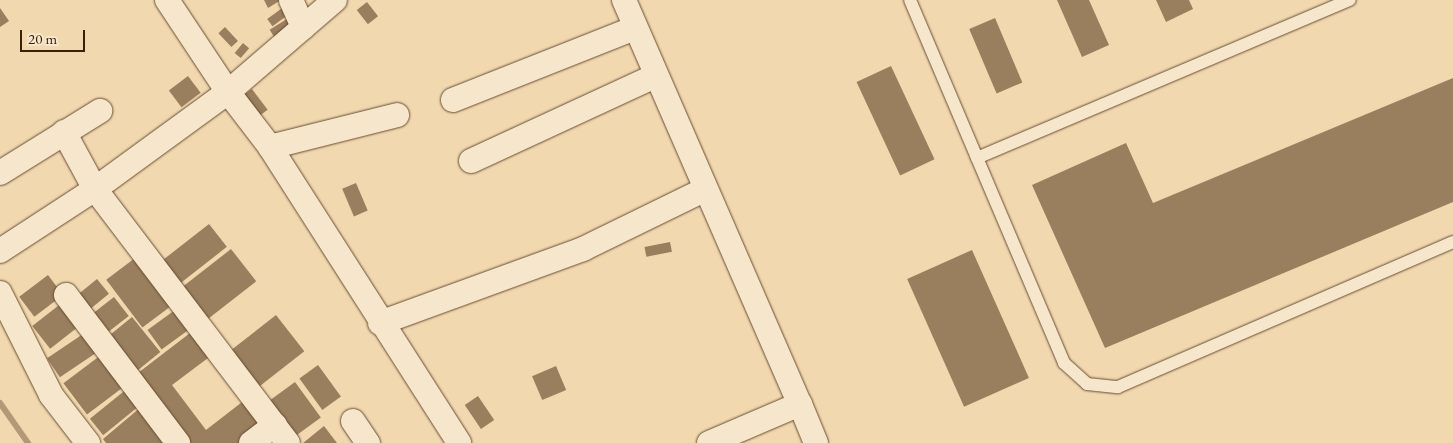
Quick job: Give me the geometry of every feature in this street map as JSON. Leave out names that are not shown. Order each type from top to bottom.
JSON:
[{"type":"street","points":[[166,0],[228,92],[270,147],[380,323],[459,443]]},
{"type":"street","points":[[291,0],[303,27]]},
{"type":"street","points":[[0,251],[95,189],[228,92],[335,0]]},
{"type":"street","points":[[624,0],[704,190],[816,443]]},
{"type":"street","points":[[453,100],[635,28]]},
{"type":"street","points":[[471,160],[655,76]]},
{"type":"street","points":[[0,173],[100,111]]},
{"type":"street","points":[[270,147],[397,115]]},
{"type":"street","points":[[64,132],[95,189],[281,434],[251,443]]},
{"type":"street","points":[[380,323],[583,249],[704,190]]},
{"type":"street","points":[[0,293],[51,395],[88,443]]},
{"type":"street","points":[[66,295],[178,443]]},
{"type":"street","points":[[709,443],[800,404]]},
{"type":"street","points":[[353,421],[368,443]]},
{"type":"lane","points":[[910,0],[1064,363],[1088,384],[1118,386],[1453,242]]},
{"type":"lane","points":[[977,158],[1350,0]]},
{"type":"building","points":[[264,0],[281,0],[268,8]]},
{"type":"building","points":[[1057,0],[1089,0],[1109,45],[1082,57]]},
{"type":"building","points":[[1156,0],[1189,0],[1193,9],[1166,22]]},
{"type":"building","points":[[367,2],[378,16],[368,24],[357,10]]},
{"type":"building","points":[[285,6],[290,13],[272,26],[267,19]]},
{"type":"building","points":[[0,8],[9,21],[0,27]]},
{"type":"building","points":[[290,17],[295,25],[274,37],[270,30]]},
{"type":"building","points":[[995,18],[1022,82],[997,93],[969,29]]},
{"type":"building","points":[[225,27],[238,41],[231,47],[218,33]]},
{"type":"building","points":[[243,43],[249,48],[241,58],[235,53]]},
{"type":"building","points":[[891,66],[935,159],[900,175],[857,82]]},
{"type":"building","points":[[188,76],[201,93],[181,107],[169,90]]},
{"type":"building","points":[[1453,78],[1453,202],[1105,348],[1032,185],[1126,143],[1153,203]]},
{"type":"building","points":[[252,89],[268,110],[256,119],[240,98]]},
{"type":"building","points":[[356,183],[368,211],[354,216],[342,189]]},
{"type":"building","points":[[209,224],[227,247],[180,283],[163,260]]},
{"type":"building","points":[[670,242],[672,252],[646,257],[644,247]]},
{"type":"building","points":[[231,249],[256,281],[207,320],[181,288]]},
{"type":"building","points":[[972,250],[1029,378],[964,407],[907,279]]},
{"type":"building","points":[[139,255],[175,303],[142,328],[106,280]]},
{"type":"building","points":[[48,275],[63,295],[34,317],[19,297]]},
{"type":"building","points":[[97,279],[109,294],[86,313],[74,298]]},
{"type":"building","points":[[114,297],[129,316],[104,335],[90,316]]},
{"type":"building","points":[[63,302],[81,325],[50,349],[32,326]]},
{"type":"building","points":[[175,310],[189,329],[162,349],[147,330]]},
{"type":"building","points":[[276,315],[304,351],[257,388],[229,352]]},
{"type":"building","points":[[132,317],[160,352],[131,376],[102,341]]},
{"type":"building","points":[[194,330],[212,355],[172,385],[206,430],[246,399],[266,424],[242,443],[186,443],[134,376]]},
{"type":"building","points":[[86,332],[99,351],[60,377],[47,358]]},
{"type":"building","points":[[101,355],[124,386],[87,414],[63,383]]},
{"type":"building","points":[[318,365],[341,397],[322,410],[299,379]]},
{"type":"building","points":[[556,366],[566,390],[542,400],[532,376]]},
{"type":"building","points":[[295,382],[321,418],[294,437],[268,401]]},
{"type":"building","points":[[128,388],[141,404],[103,435],[90,419]]},
{"type":"building","points":[[478,396],[494,420],[481,429],[465,405]]},
{"type":"building","points":[[141,407],[171,443],[106,443],[103,439]]},
{"type":"building","points":[[324,426],[337,443],[303,443]]},
{"type":"waterway","points":[[0,403],[28,443]]}]
